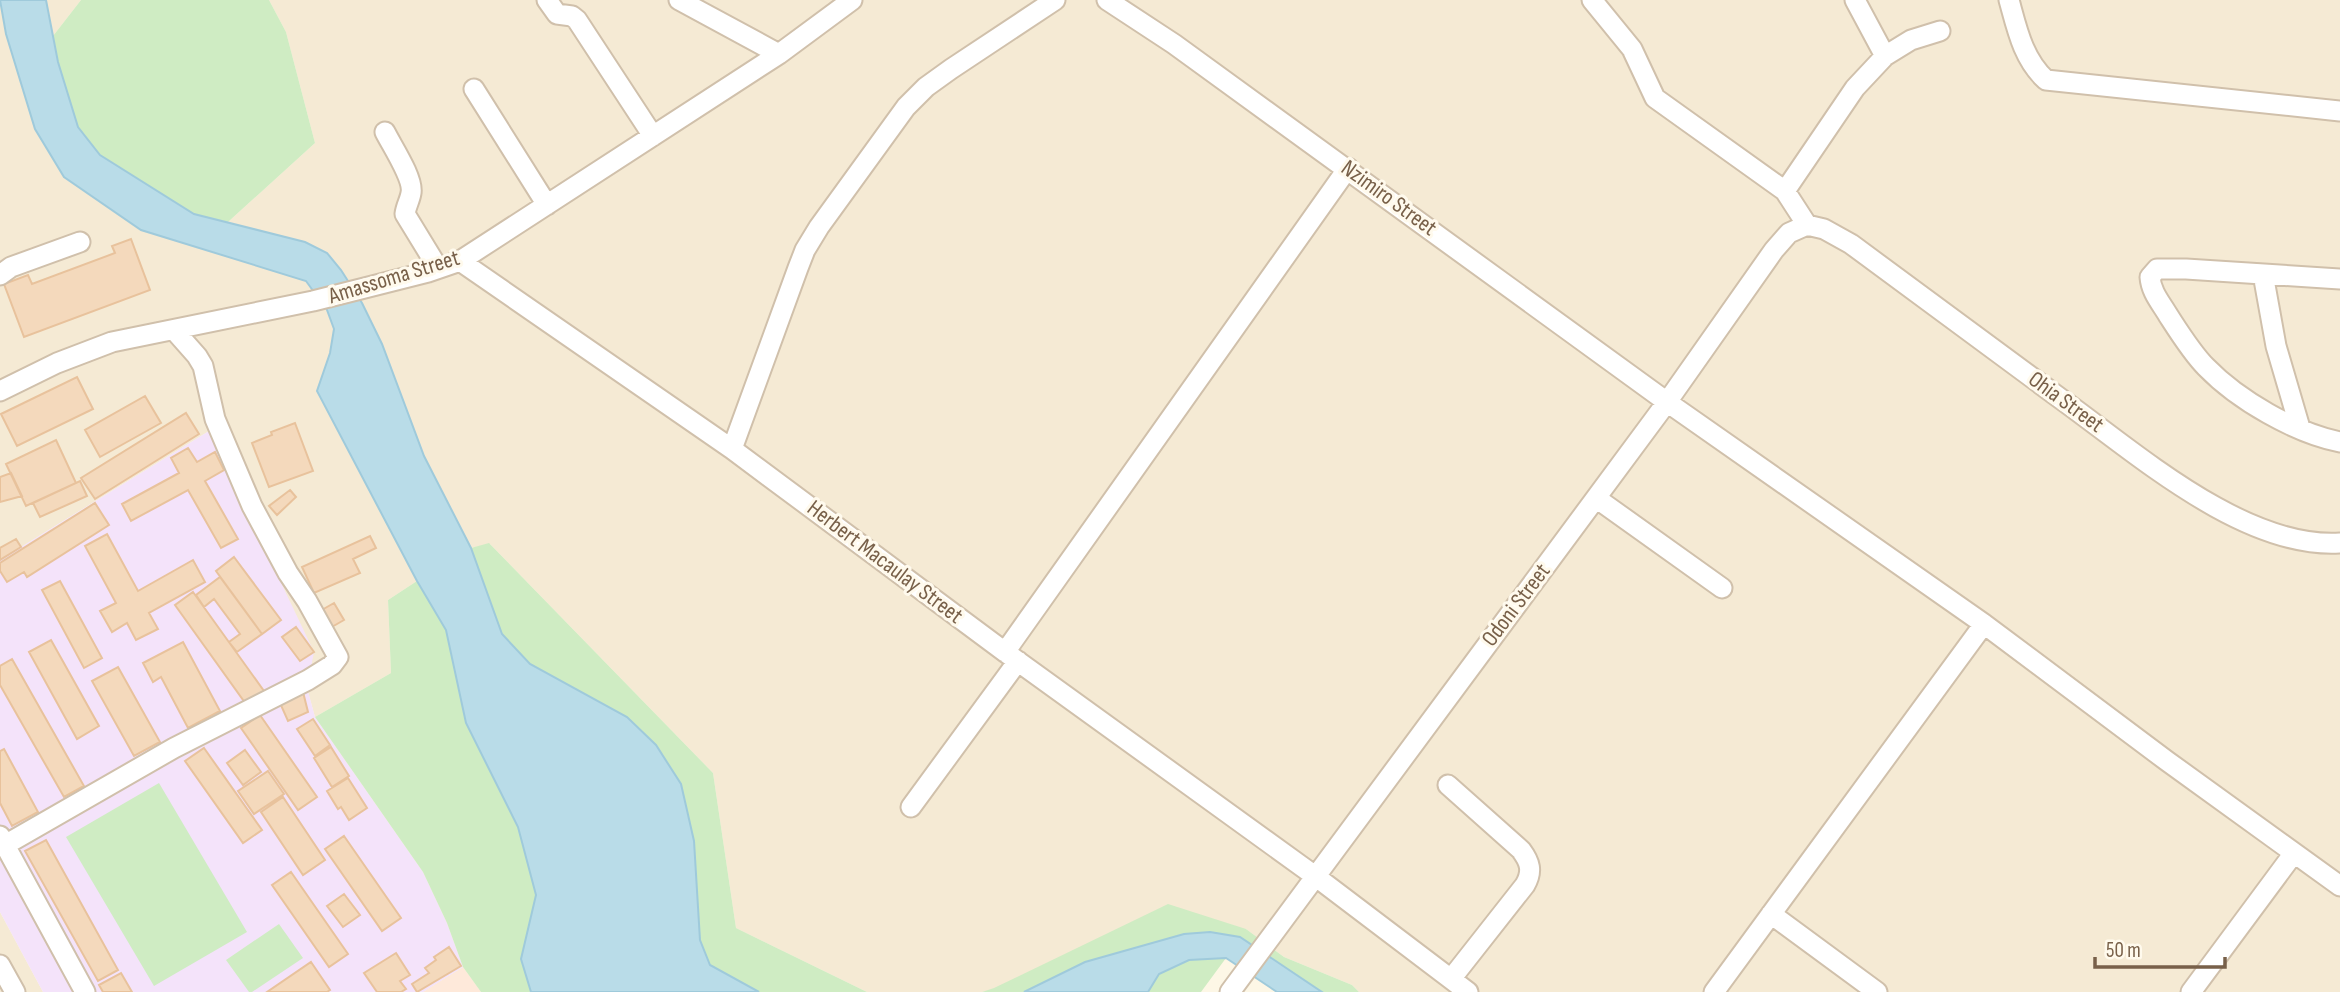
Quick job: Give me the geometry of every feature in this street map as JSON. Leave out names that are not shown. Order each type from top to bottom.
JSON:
[{"type":"street","points":[[547,0],[557,14],[572,16],[577,20],[653,136]]},
{"type":"street","points":[[679,0],[779,54]]},
{"type":"street","name":"Amassoma Street","points":[[0,391],[57,363],[112,342],[313,301],[460,261],[779,54],[852,0]]},
{"type":"street","points":[[732,449],[805,250],[827,216],[906,107],[926,87],[1055,0]]},
{"type":"street","name":"Nzimiro Street","points":[[1107,0],[1174,44],[1667,402],[1984,624],[2340,886]]},
{"type":"street","points":[[1592,0],[1632,49],[1655,98],[1785,191],[1807,225]]},
{"type":"street","points":[[1855,0],[1885,56]]},
{"type":"street","points":[[2010,0],[2019,36],[2032,64],[2046,80],[2340,111]]},
{"type":"street","points":[[1785,191],[1855,88],[1885,56],[1911,40],[1940,31]]},
{"type":"street","points":[[474,89],[547,205]]},
{"type":"street","points":[[385,132],[411,181],[412,191],[405,214],[438,268]]},
{"type":"street","points":[[911,807],[1011,657],[1348,168]]},
{"type":"street","name":"Odoni Street","points":[[1230,992],[1269,939],[1310,873],[1596,498],[1774,250],[1789,233],[1807,225]]},
{"type":"street","name":"Ohia Street","points":[[1807,225],[1824,229],[1851,244],[2208,503],[2270,533],[2310,542],[2340,543]]},
{"type":"street","points":[[0,275],[11,267],[80,242]]},
{"type":"street","name":"Herbert Macaulay Street","points":[[460,261],[732,449],[1468,992]]},
{"type":"street","points":[[2340,279],[2186,269],[2157,269],[2150,277],[2152,290],[2205,367],[2257,406],[2325,439],[2340,442]]},
{"type":"street","points":[[2263,274],[2276,346],[2300,428]]},
{"type":"street","points":[[85,992],[3,840],[174,747],[308,680],[332,665],[338,657],[252,506],[215,419],[203,366],[174,330]]},
{"type":"street","points":[[1596,498],[1722,588]]},
{"type":"street","points":[[1714,992],[1984,624]]},
{"type":"street","points":[[1448,785],[1521,850],[1529,860],[1530,868],[1530,877],[1525,885],[1451,979]]},
{"type":"street","points":[[2191,992],[2294,853]]},
{"type":"street","points":[[1771,914],[1877,992]]},
{"type":"street","points":[[0,965],[15,992]]},
{"type":"shaded area","points":[[46,0],[81,0],[53,36]]},
{"type":"shaded area","points":[[269,0],[2340,0],[2340,992],[1359,992],[1352,985],[1284,957],[1246,929],[982,992],[867,992],[736,928],[713,773],[490,544],[471,548],[424,456],[382,344],[362,303],[327,254],[305,242],[228,222],[315,143],[286,32]]},
{"type":"shaded area","points":[[0,3],[6,34],[35,129],[274,270],[307,281],[327,310],[334,329],[330,353],[317,391],[417,581],[388,600],[391,673],[315,717],[307,688],[209,431],[0,560]]},
{"type":"shaded area","points":[[209,431],[314,652],[307,688],[315,717],[423,872],[447,923],[463,967],[423,992],[43,992],[0,912],[0,560]]},
{"type":"shaded area","points":[[0,912],[43,992],[0,992]]},
{"type":"shaded area","points":[[463,967],[481,992],[423,992]]},
{"type":"green space","points":[[81,0],[269,0],[286,32],[315,143],[228,222],[194,214],[100,155],[78,127],[53,36]]},
{"type":"green space","points":[[489,543],[713,773],[736,928],[867,992],[655,992],[522,712],[471,548]]},
{"type":"green space","points":[[417,581],[446,630],[466,723],[518,827],[610,992],[481,992],[463,967],[447,923],[423,872],[315,717],[391,673],[388,600]]},
{"type":"green space","points":[[159,783],[247,932],[154,986],[66,837]]},
{"type":"green space","points":[[1168,904],[1246,929],[1284,957],[1352,985],[1359,992],[1322,992],[1240,937],[1105,992],[982,992]]},
{"type":"green space","points":[[279,924],[303,958],[249,992],[226,960]]},
{"type":"green space","points":[[1226,958],[1201,992],[1148,992],[1159,974],[1189,960]]},
{"type":"water","points":[[0,0],[46,0],[58,62],[78,127],[100,155],[194,214],[305,242],[327,253],[341,270],[362,303],[382,344],[424,456],[471,548],[502,634],[530,664],[627,717],[656,745],[681,784],[694,841],[700,940],[710,965],[759,992],[531,992],[521,959],[536,895],[518,827],[466,723],[446,630],[417,581],[317,391],[330,353],[334,329],[327,310],[306,281],[141,230],[64,177],[35,129],[6,34]]},
{"type":"water","points":[[1210,932],[1240,937],[1322,992],[1277,992],[1226,958],[1189,960],[1159,974],[1148,992],[1024,992],[1085,962],[1184,934]]},
{"type":"building","points":[[131,239],[150,290],[24,337],[4,284],[28,275],[32,284],[115,253],[112,246]]},
{"type":"building","points":[[77,377],[93,409],[17,446],[1,414]]},
{"type":"building","points":[[145,396],[161,423],[100,457],[85,430]]},
{"type":"building","points":[[186,413],[199,434],[95,499],[81,478]]},
{"type":"building","points":[[295,423],[313,471],[269,487],[252,443]]},
{"type":"building","points":[[56,440],[76,483],[26,506],[6,464]]},
{"type":"building","points":[[188,448],[197,462],[215,452],[224,470],[205,481],[238,539],[221,548],[188,490],[131,521],[122,504],[179,473],[171,458]]},
{"type":"building","points":[[11,473],[22,496],[0,502],[0,477]]},
{"type":"building","points":[[80,481],[87,496],[40,517],[33,503]]},
{"type":"building","points":[[290,490],[296,497],[277,515],[269,506]]},
{"type":"building","points":[[95,503],[109,525],[27,577],[24,572],[7,582],[0,571],[0,563]]},
{"type":"building","points":[[107,534],[138,591],[193,560],[205,582],[149,613],[158,629],[136,640],[127,623],[112,632],[100,611],[116,603],[85,546]]},
{"type":"building","points":[[370,536],[376,548],[353,559],[360,573],[314,593],[302,567]]},
{"type":"building","points":[[16,539],[21,547],[0,560],[0,548]]},
{"type":"building","points":[[234,557],[281,620],[262,634],[216,571]]},
{"type":"building","points":[[220,577],[262,634],[237,652],[229,642],[240,634],[214,599],[204,607],[196,595]]},
{"type":"building","points":[[60,581],[102,658],[84,668],[42,590]]},
{"type":"building","points":[[193,592],[264,691],[246,704],[175,605]]},
{"type":"building","points":[[334,603],[344,620],[330,628],[320,611]]},
{"type":"building","points":[[296,627],[314,652],[300,661],[282,637]]},
{"type":"building","points":[[51,640],[99,726],[77,739],[29,652]]},
{"type":"building","points":[[183,642],[220,711],[188,728],[161,677],[153,682],[143,663]]},
{"type":"building","points":[[12,659],[84,786],[64,797],[0,685],[0,666]]},
{"type":"building","points":[[118,667],[160,742],[134,756],[92,681]]},
{"type":"building","points":[[303,692],[308,712],[288,721],[280,703]]},
{"type":"building","points":[[260,715],[317,797],[298,810],[241,728]]},
{"type":"building","points":[[313,719],[330,745],[315,756],[297,729]]},
{"type":"building","points":[[331,747],[349,776],[332,787],[314,758]]},
{"type":"building","points":[[204,748],[262,830],[243,843],[185,761]]},
{"type":"building","points":[[4,749],[38,812],[12,826],[0,803],[0,751]]},
{"type":"building","points":[[245,750],[261,772],[243,785],[227,763]]},
{"type":"building","points":[[268,771],[284,794],[254,814],[238,791]]},
{"type":"building","points":[[348,778],[367,808],[349,820],[341,807],[338,809],[327,791]]},
{"type":"building","points":[[283,797],[325,860],[303,875],[261,812]]},
{"type":"building","points":[[344,836],[401,918],[382,931],[325,849]]},
{"type":"building","points":[[46,840],[118,970],[98,981],[25,851]]},
{"type":"building","points":[[291,872],[348,954],[329,967],[272,885]]},
{"type":"building","points":[[344,894],[360,915],[343,927],[327,906]]},
{"type":"building","points":[[449,947],[461,966],[417,992],[412,984],[429,973],[425,968],[436,960],[434,957]]},
{"type":"building","points":[[396,953],[410,975],[400,981],[406,989],[401,992],[377,992],[364,973]]},
{"type":"building","points":[[311,962],[330,990],[267,992]]},
{"type":"building","points":[[121,973],[132,992],[103,992],[99,985]]}]
